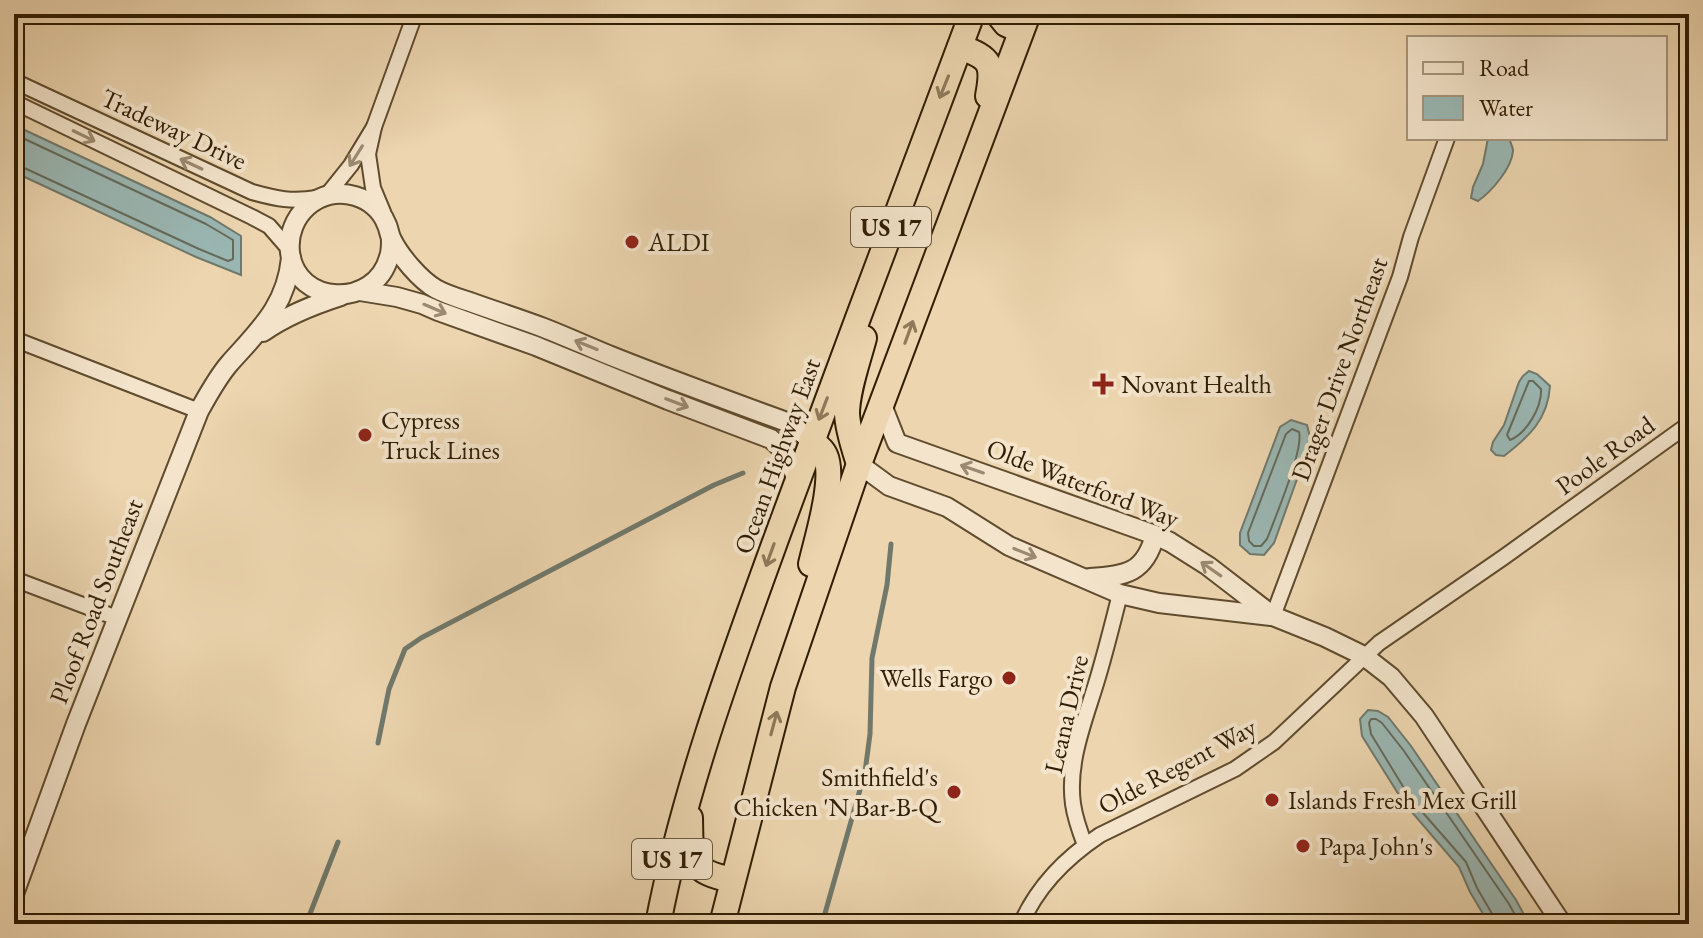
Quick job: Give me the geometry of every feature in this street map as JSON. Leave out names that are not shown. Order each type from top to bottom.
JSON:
[{"type":"highway","name":"Ocean Highway East","points":[[658,924],[689,795],[738,645],[811,441],[972,14]]},
{"type":"highway","points":[[998,14],[1006,24],[1025,23]]},
{"type":"highway","name":"US 17","points":[[722,924],[783,687],[859,464],[1025,23]]},
{"type":"highway","points":[[960,47],[985,59],[990,67],[978,146]]},
{"type":"highway","points":[[859,464],[850,436],[848,402],[891,228]]},
{"type":"highway","points":[[783,687],[829,480],[827,459],[811,441]]},
{"type":"highway","points":[[689,795],[692,857],[703,871],[732,880]]},
{"type":"street","points":[[374,127],[351,165],[322,197],[305,207],[295,220],[290,234],[290,254],[298,274],[310,286],[326,293],[351,293],[373,283],[384,270],[390,255],[389,232],[373,188],[368,154],[374,127],[415,14]]},
{"type":"street","name":"Tradeway Drive","points":[[14,81],[252,192],[278,200],[300,201],[322,197]]},
{"type":"street","name":"Tradeway Drive","points":[[14,102],[269,226],[290,254]]},
{"type":"street","name":"Drager Drive Northeast","points":[[1273,616],[1400,277],[1446,140]]},
{"type":"street","points":[[322,197],[342,193],[369,202],[380,212],[415,272],[445,293],[792,424],[811,441]]},
{"type":"street","name":"Ploof Road Southeast","points":[[14,894],[76,724],[199,411],[221,375],[272,316],[289,273],[290,254]]},
{"type":"street","name":"Ploof Road Southeast","points":[[251,341],[310,306],[351,293],[397,297],[536,346],[771,439],[782,447],[797,482]]},
{"type":"street","points":[[14,339],[199,411]]},
{"type":"street","name":"Olde Waterford Way","points":[[882,405],[897,443],[1155,535],[1208,566],[1273,616]]},
{"type":"street","name":"Poole Road","points":[[1364,656],[1689,424]]},
{"type":"street","name":"Olde Waterford Way","points":[[859,464],[889,486],[947,507],[1009,546],[1120,594],[1159,603],[1273,616],[1364,656],[1391,677],[1415,703],[1562,924]]},
{"type":"street","points":[[1087,578],[1123,574],[1138,567],[1150,551],[1155,535]]},
{"type":"street","points":[[14,579],[117,618]]},
{"type":"street","name":"Leana Drive","points":[[1085,845],[1073,803],[1074,763],[1120,594]]},
{"type":"street","name":"Olde Regent Way","points":[[1021,924],[1047,882],[1085,845],[1254,758],[1364,656]]},
{"type":"water","points":[[14,125],[210,217],[241,236],[241,275],[14,172]]},
{"type":"water","points":[[1488,140],[1510,140],[1513,151],[1509,165],[1489,192],[1478,201],[1471,198]]},
{"type":"water","points":[[1529,371],[1550,386],[1545,408],[1536,426],[1521,442],[1504,456],[1496,455],[1491,450],[1493,442],[1504,425],[1519,382]]},
{"type":"water","points":[[1291,420],[1307,425],[1310,437],[1301,468],[1274,543],[1264,555],[1250,554],[1240,545],[1240,533],[1280,427]]},
{"type":"water","points":[[1368,710],[1388,717],[1411,746],[1516,900],[1529,924],[1489,924],[1459,867],[1404,803],[1362,736],[1360,719]]},
{"type":"waterway","points":[[378,743],[389,689],[405,649],[714,485],[743,473]]},
{"type":"waterway","points":[[822,924],[865,772],[870,734],[872,658],[887,585],[891,544]]},
{"type":"waterway","points":[[306,924],[338,842]]},
{"type":"place","name":"ALDI","points":[[632,242]]},
{"type":"place","name":"Novant Health","points":[[1103,384]]},
{"type":"place","name":"Cypress Truck Lines","points":[[365,435]]},
{"type":"place","name":"Wells Fargo","points":[[1009,678]]},
{"type":"place","name":"Smithfield's Chicken 'N Bar-B-Q","points":[[954,792]]},
{"type":"place","name":"Islands Fresh Mex Grill","points":[[1272,800]]},
{"type":"place","name":"Papa John's","points":[[1303,846]]}]
